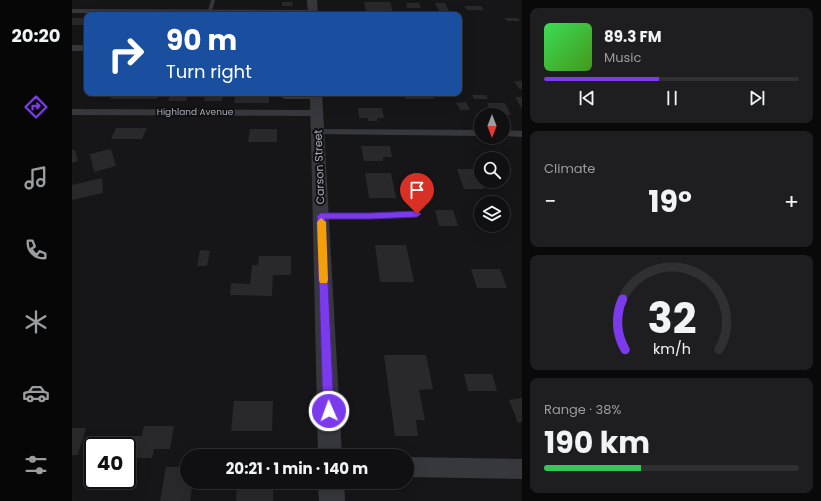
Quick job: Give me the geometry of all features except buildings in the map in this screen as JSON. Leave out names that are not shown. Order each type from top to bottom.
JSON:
[{"type":"street","points":[[312,0],[313,12]]},
{"type":"street","points":[[72,11],[144,8],[187,12]]},
{"type":"street","points":[[204,12],[262,12]]},
{"type":"street","points":[[72,48],[84,48]]},
{"type":"street","name":"Highland Avenue","points":[[72,112],[316,101]]},
{"type":"street","name":"Carson Street","points":[[316,101],[330,449]]},
{"type":"street","points":[[318,132],[474,133]]},
{"type":"street","points":[[510,133],[522,134]]},
{"type":"street","points":[[414,467],[522,469]]},
{"type":"street","points":[[331,489],[332,501]]},
{"type":"lane","points":[[210,11],[213,0]]},
{"type":"lane","points":[[283,96],[316,101]]},
{"type":"lane","points":[[321,216],[417,214]]},
{"type":"slow traffic","points":[[321,222],[323,280]]},
{"type":"route","points":[[329,411],[321,216],[417,214]]}]
